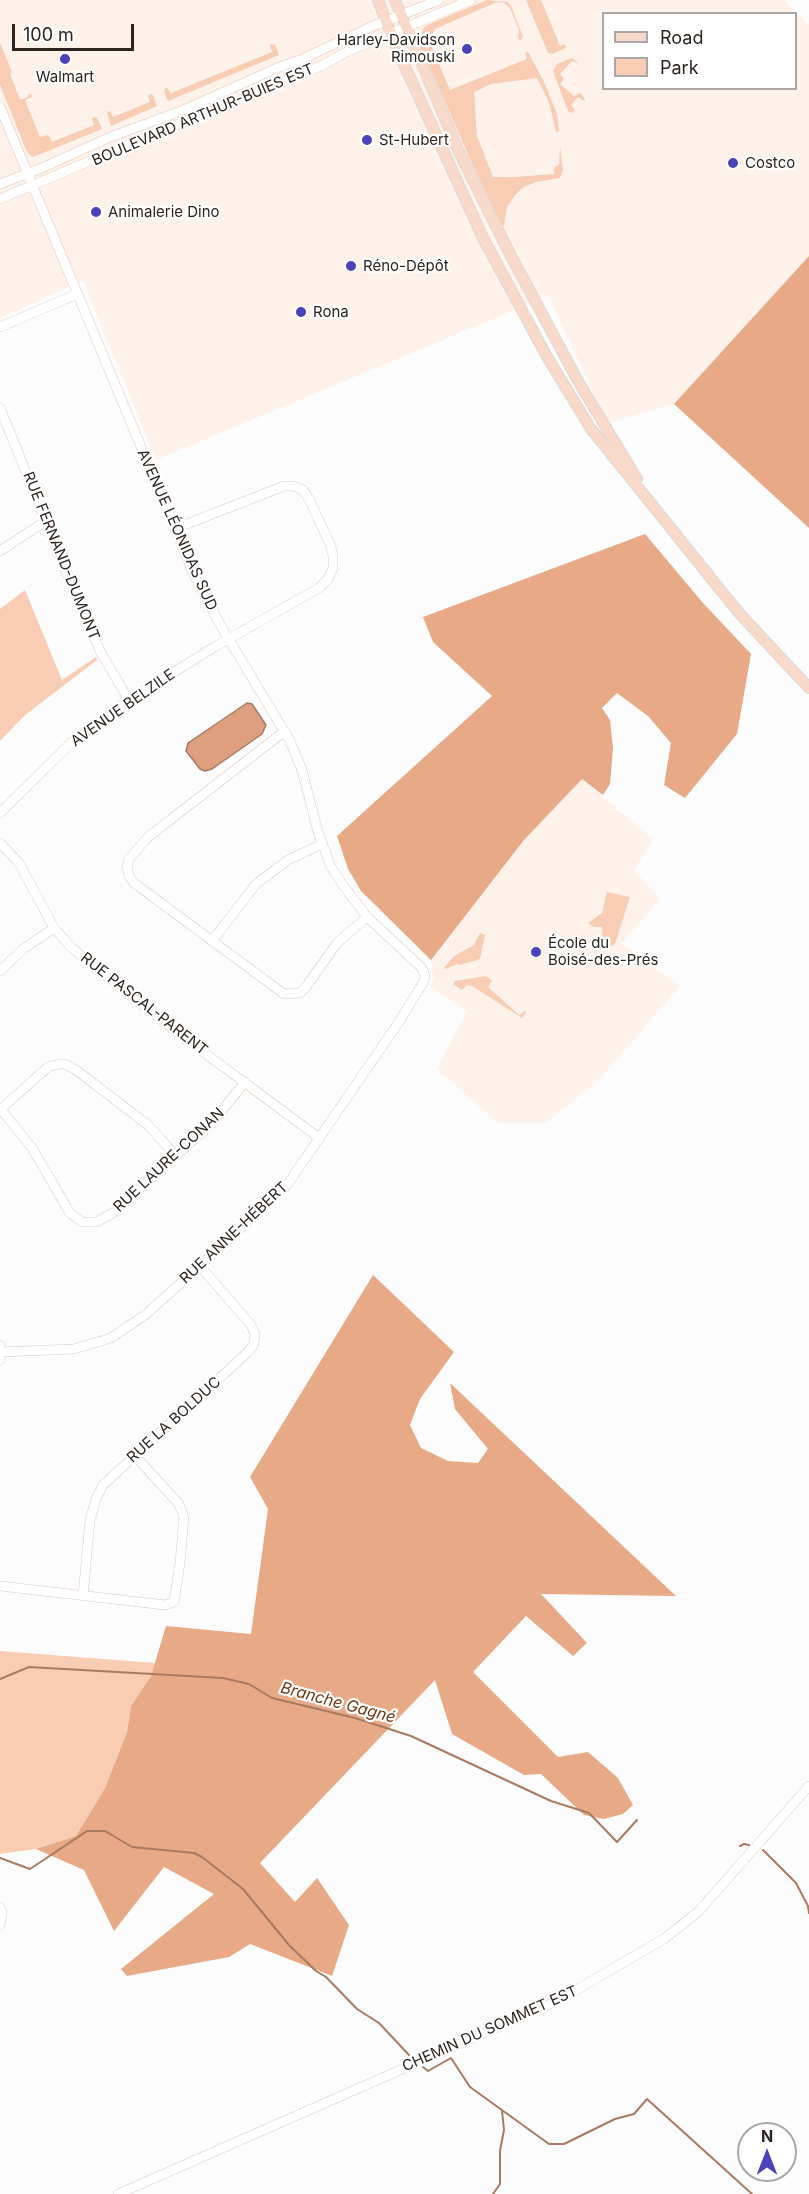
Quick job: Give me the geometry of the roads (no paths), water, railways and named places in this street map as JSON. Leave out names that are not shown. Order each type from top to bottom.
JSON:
[{"type":"main road","points":[[378,0],[483,238],[546,355],[591,429],[624,473],[645,495],[739,613],[809,688]]},
{"type":"main road","points":[[395,0],[459,152],[516,266],[578,381],[645,495]]},
{"type":"street","name":"BOULEVARD ARTHUR-BUIES EST","points":[[0,184],[300,60],[386,20],[439,0]]},
{"type":"street","name":"BOULEVARD ARTHUR-BUIES EST","points":[[0,199],[229,105],[471,0]]},
{"type":"street","name":"AVENUE LÉONIDAS SUD","points":[[0,107],[174,529],[208,604],[285,731],[302,770],[322,844],[343,885],[367,917],[422,968],[425,978],[420,987]]},
{"type":"street","points":[[0,327],[77,294]]},
{"type":"street","name":"RUE FERNAND-DUMONT","points":[[0,408],[102,655],[129,700]]},
{"type":"street","points":[[0,435],[10,430]]},
{"type":"street","name":"AVENUE BELZILE","points":[[0,813],[72,742],[129,700],[229,639],[320,588],[328,579],[333,568],[333,555],[309,499],[303,490],[294,486],[284,486],[174,529]]},
{"type":"street","points":[[0,550],[46,521]]},
{"type":"street","points":[[285,731],[148,837],[129,859],[127,866],[129,876],[134,883],[284,994],[300,993],[337,943],[367,917]]},
{"type":"street","name":"RUE PASCAL-PARENT","points":[[0,843],[26,873],[54,928],[72,948],[131,996],[318,1137]]},
{"type":"street","points":[[212,941],[248,893],[263,879],[288,860],[322,844]]},
{"type":"street","points":[[0,972],[26,947],[54,928]]},
{"type":"street","name":"RUE ANNE-HÉBERT","points":[[1,1352],[74,1349],[111,1338],[140,1319],[201,1266],[287,1185],[420,987]]},
{"type":"street","points":[[0,1108],[48,1067],[64,1064],[76,1070],[148,1125],[176,1156]]},
{"type":"street","name":"RUE LAURE-CONAN","points":[[0,1108],[37,1155],[70,1213],[82,1222],[96,1222],[107,1218],[212,1123],[245,1082]]},
{"type":"street","name":"RUE LA BOLDUC","points":[[83,1596],[90,1520],[103,1485],[136,1457],[254,1344],[255,1334],[252,1324],[201,1266]]},
{"type":"street","points":[[0,1345],[0,1360]]},
{"type":"street","points":[[0,1586],[165,1605],[175,1600],[184,1517],[179,1504],[136,1457]]},
{"type":"street","name":"CHEMIN DU SOMMET EST","points":[[118,2194],[557,2001],[664,1939],[699,1911],[809,1786]]},
{"type":"street","points":[[0,1908],[2,1913],[0,1926]]},
{"type":"waterway","name":"Branche Gagné","points":[[0,1679],[29,1667],[223,1678],[249,1684],[272,1698],[355,1718],[411,1736],[551,1801],[589,1813],[617,1842],[637,1820]]},
{"type":"waterway","points":[[0,1858],[30,1869],[87,1831],[105,1831],[132,1847],[194,1853],[243,1889],[289,1945],[316,1971],[326,1977],[357,2009],[379,2023],[409,2055]]},
{"type":"waterway","name":"Branche Gagné","points":[[740,1846],[749,1845]]},
{"type":"waterway","name":"Branche Gagné","points":[[763,1850],[796,1883],[808,1906],[809,1913]]},
{"type":"waterway","points":[[423,2067],[428,2071],[451,2058],[470,2087],[549,2144],[564,2144],[615,2119],[634,2114],[647,2099],[752,2194]]},
{"type":"waterway","points":[[493,2194],[500,2184],[500,2151],[504,2130],[502,2111]]},
{"type":"place","name":"Harley-Davidson Rimouski","points":[[467,49]]},
{"type":"place","name":"Walmart","points":[[65,59]]},
{"type":"place","name":"St-Hubert","points":[[367,140]]},
{"type":"place","name":"Costco","points":[[733,163]]},
{"type":"place","name":"Animalerie Dino","points":[[96,212]]},
{"type":"place","name":"Réno-Dépôt","points":[[351,266]]},
{"type":"place","name":"Rona","points":[[301,312]]},
{"type":"place","name":"École du Boisé-des-Prés","points":[[536,952]]}]
